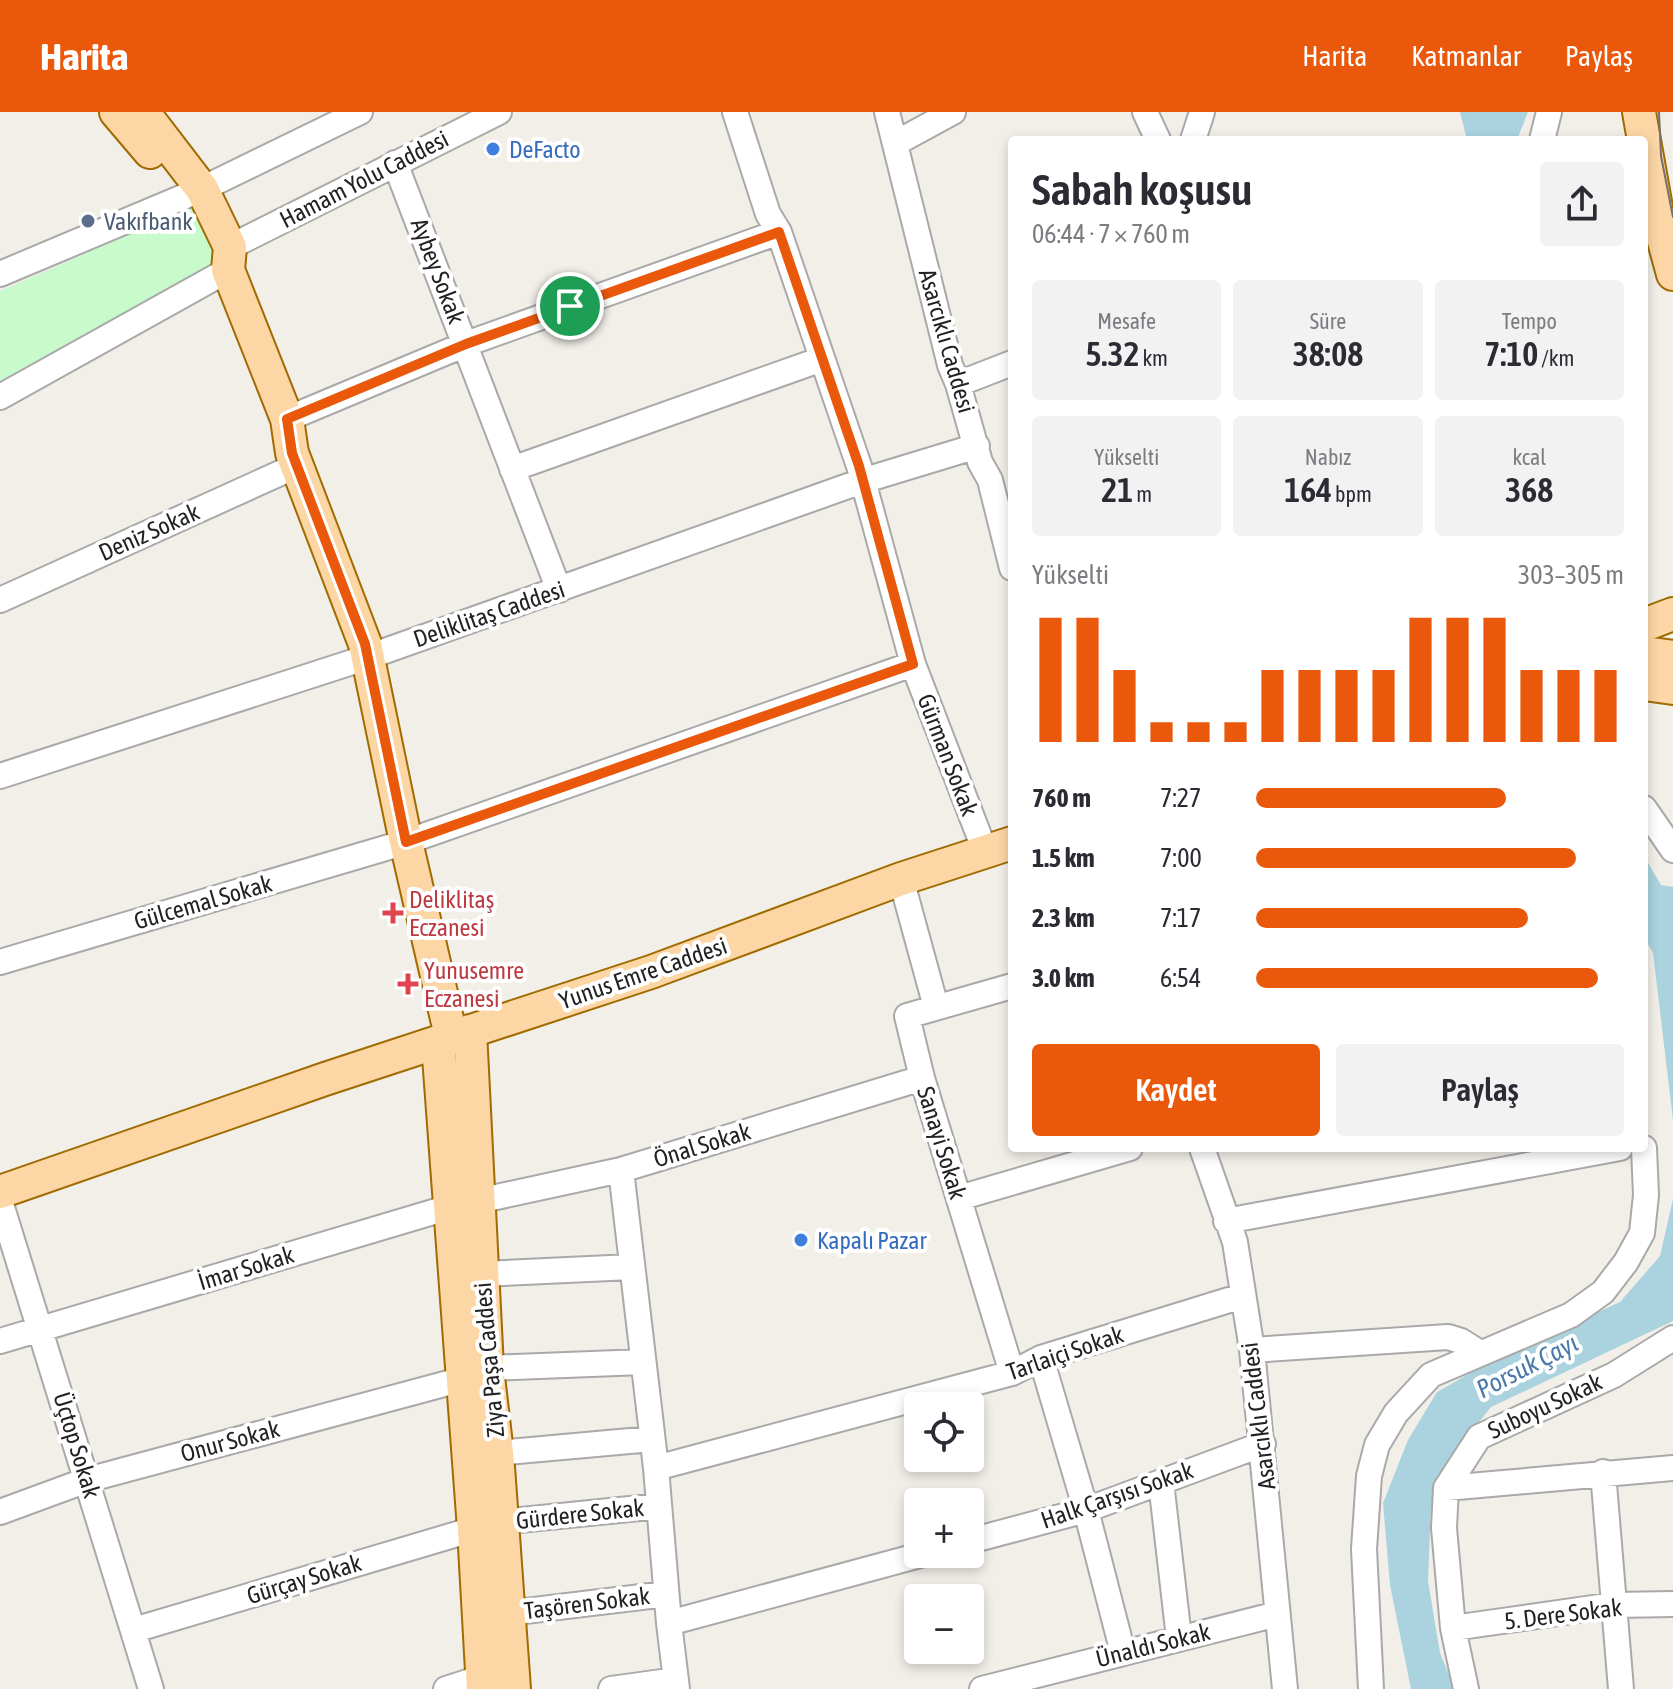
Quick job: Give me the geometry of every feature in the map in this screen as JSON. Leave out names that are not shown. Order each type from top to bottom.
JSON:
[{"type":"main road","points":[[116,112],[194,192]]},
{"type":"main road","points":[[143,112],[194,192]]},
{"type":"main road","points":[[1639,112],[1643,136]]},
{"type":"main road","points":[[1648,162],[1658,219],[1673,274]]},
{"type":"main road","name":"Ziya Paşa Caddesi","points":[[194,192],[229,258],[287,419],[292,453],[368,657],[406,842],[453,1037],[488,1526],[508,1613],[514,1689]]},
{"type":"main road","points":[[1648,623],[1673,614]]},
{"type":"main road","points":[[1648,654],[1673,657]]},
{"type":"main road","points":[[1648,685],[1673,688]]},
{"type":"main road","name":"Yunus Emre Caddesi","points":[[0,1192],[325,1079],[651,972],[901,879],[998,847]]},
{"type":"main road","name":"Ziya Paşa Caddesi","points":[[464,1204],[482,1274],[475,1373],[497,1453],[488,1526],[483,1683]]},
{"type":"street","points":[[0,274],[194,192],[360,112]]},
{"type":"street","name":"Hamam Yolu Caddesi","points":[[0,397],[229,258],[395,163],[499,112]]},
{"type":"street","name":"Gürman Sokak","points":[[735,112],[768,214],[779,232],[862,481],[913,664],[998,847]]},
{"type":"street","name":"Asarcıklı Caddesi","points":[[887,112],[950,365],[980,462],[1001,476],[1008,535]]},
{"type":"street","points":[[896,143],[953,112]]},
{"type":"street","points":[[1145,112],[1156,136]]},
{"type":"street","points":[[1194,136],[1202,112]]},
{"type":"street","points":[[1543,136],[1549,112]]},
{"type":"street","points":[[1645,136],[1650,112]]},
{"type":"street","name":"Aybey Sokak","points":[[395,163],[559,590]]},
{"type":"street","points":[[287,419],[466,344],[779,232]]},
{"type":"street","points":[[512,469],[822,359]]},
{"type":"street","points":[[958,384],[1008,365]]},
{"type":"street","name":"Deliklitaş Caddesi","points":[[0,776],[368,657],[862,481],[977,446]]},
{"type":"street","name":"Deniz Sokak","points":[[0,600],[298,465]]},
{"type":"street","name":"Gülcemal Sokak","points":[[0,962],[406,842],[913,664]]},
{"type":"street","points":[[1648,814],[1673,850]]},
{"type":"street","points":[[901,879],[936,1007]]},
{"type":"street","name":"Sanayi Sokak","points":[[1008,987],[907,1016],[922,1078],[1012,1373]]},
{"type":"street","name":"Önal Sokak","points":[[464,1204],[621,1170],[922,1078]]},
{"type":"street","points":[[959,1198],[1116,1152]]},
{"type":"street","name":"Asarcıklı Caddesi","points":[[1203,1152],[1235,1242],[1252,1350],[1285,1689]]},
{"type":"street","points":[[1226,1221],[1598,1152]]},
{"type":"street","points":[[1371,1689],[1364,1549],[1369,1476],[1377,1445],[1396,1413],[1431,1375],[1571,1315],[1603,1292],[1626,1262],[1642,1233],[1646,1195],[1644,1152]]},
{"type":"street","points":[[611,1689],[677,1685],[656,1468],[621,1170]]},
{"type":"street","name":"Üçtop Sokak","points":[[0,1201],[151,1689]]},
{"type":"street","name":"İmar Sokak","points":[[0,1341],[464,1204]]},
{"type":"street","points":[[482,1274],[632,1267]]},
{"type":"street","name":"Tarlaiçi Sokak","points":[[656,1468],[1012,1373],[1041,1358],[1242,1296]]},
{"type":"street","points":[[1252,1350],[1448,1337],[1480,1353]]},
{"type":"street","name":"Suboyu Sokak","points":[[1446,1488],[1479,1437],[1614,1375],[1673,1338]]},
{"type":"street","points":[[1041,1358],[1086,1510],[1123,1653]]},
{"type":"street","name":"Onur Sokak","points":[[0,1512],[87,1480],[475,1373],[643,1362]]},
{"type":"street","points":[[497,1453],[652,1439]]},
{"type":"street","name":"Halk Çarşısı Sokak","points":[[984,1537],[1086,1510],[1263,1444]]},
{"type":"street","points":[[1466,1689],[1453,1628],[1444,1528],[1446,1488],[1673,1468]]},
{"type":"street","points":[[1603,1472],[1621,1689]]},
{"type":"street","points":[[1161,1482],[1179,1638]]},
{"type":"street","name":"Gürdere Sokak","points":[[488,1526],[659,1506]]},
{"type":"street","name":"Gürçay Sokak","points":[[134,1630],[488,1526]]},
{"type":"street","points":[[669,1623],[904,1559]]},
{"type":"street","name":"Taşören Sokak","points":[[508,1613],[666,1594]]},
{"type":"street","name":"5. Dere Sokak","points":[[1453,1628],[1614,1605],[1673,1604]]},
{"type":"street","name":"Ünaldı Sokak","points":[[982,1689],[1277,1614]]},
{"type":"street","points":[[446,1689],[483,1683]]},
{"type":"green space","points":[[198,204],[217,246],[213,264],[0,381],[0,291]]},
{"type":"water","points":[[1460,112],[1528,112],[1519,136],[1466,136]]},
{"type":"water","points":[[1648,863],[1661,885],[1673,887],[1673,1120],[1653,953],[1648,944]]},
{"type":"water","name":"Porsuk Çayı","points":[[1673,1199],[1673,1321],[1491,1407],[1454,1454],[1431,1506],[1428,1581],[1440,1653],[1455,1689],[1411,1689],[1390,1585],[1383,1503],[1408,1440],[1437,1392],[1486,1364],[1620,1302],[1660,1256]]},
{"type":"tram line","points":[[1659,112],[1661,156],[1673,217]]},
{"type":"place","name":"DeFacto","points":[[493,149]]},
{"type":"place","name":"Vakıfbank","points":[[88,221]]},
{"type":"place","name":"Deliklitaş Eczanesi","points":[[393,913]]},
{"type":"place","name":"Yunusemre Eczanesi","points":[[408,984]]},
{"type":"place","name":"Kapalı Pazar","points":[[801,1240]]},
{"type":"route","points":[[779,232],[859,466],[913,664],[406,842],[365,644],[292,453],[287,419],[466,344],[570,306],[779,232]]}]
